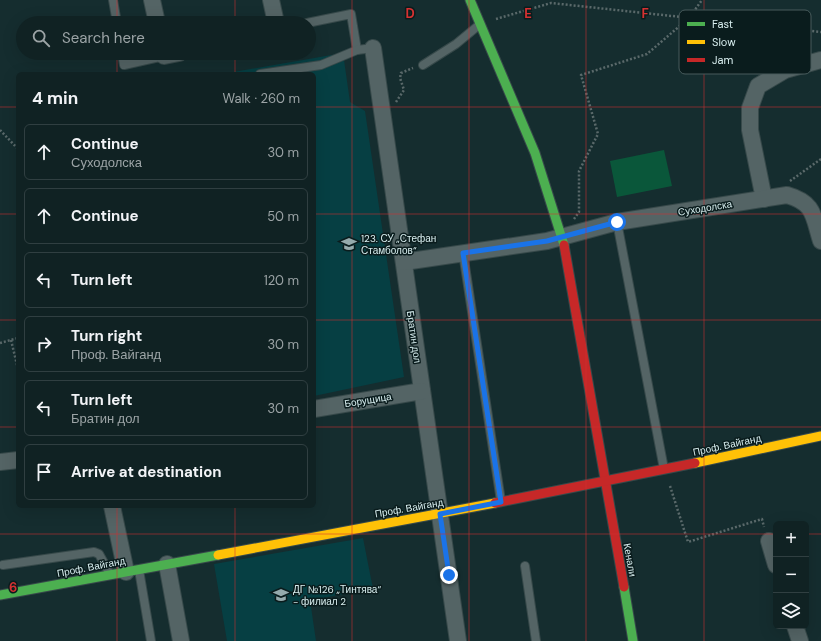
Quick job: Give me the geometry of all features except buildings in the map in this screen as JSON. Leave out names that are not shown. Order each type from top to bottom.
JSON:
[{"type":"street","points":[[152,0],[155,16]]},
{"type":"street","points":[[271,0],[274,16]]},
{"type":"street","points":[[470,0],[535,153],[562,236],[605,482]]},
{"type":"street","name":"Братин дол","points":[[365,49],[383,114],[458,641]]},
{"type":"street","points":[[811,63],[821,60]]},
{"type":"street","points":[[764,199],[750,130],[750,108],[758,86],[778,74]]},
{"type":"street","name":"Суходолска","points":[[404,262],[547,241],[617,222],[787,195],[801,199],[811,208],[821,241]]},
{"type":"street","name":"Борущица","points":[[316,409],[422,391]]},
{"type":"street","name":"Проф. Вайганд","points":[[0,595],[440,514],[665,470],[821,436]]},
{"type":"street","points":[[0,462],[16,460]]},
{"type":"street","name":"Кенали","points":[[605,482],[633,641]]},
{"type":"street","points":[[113,508],[132,570]]},
{"type":"street","points":[[769,541],[774,557]]},
{"type":"street","points":[[168,564],[181,641]]},
{"type":"street","points":[[796,629],[800,641]]},
{"type":"lane","points":[[113,0],[116,16]]},
{"type":"lane","points":[[272,72],[321,64],[365,49],[351,14],[316,21]]},
{"type":"lane","points":[[423,65],[456,44],[480,24]]},
{"type":"lane","points":[[123,60],[124,65],[144,60]]},
{"type":"lane","points":[[617,222],[665,470]]},
{"type":"lane","points":[[463,253],[501,502]]},
{"type":"lane","points":[[3,565],[94,552],[99,554],[110,575]]},
{"type":"lane","points":[[525,566],[536,641]]},
{"type":"lane","points":[[132,570],[151,641]]},
{"type":"path","points":[[695,10],[702,0]]},
{"type":"path","points":[[480,24],[552,1],[679,17]]},
{"type":"path","points":[[562,236],[579,212],[578,171],[598,134],[581,75],[647,54],[679,27]]},
{"type":"path","points":[[811,31],[821,32]]},
{"type":"path","points":[[383,114],[393,106],[404,90],[400,78],[401,73],[404,70],[423,65]]},
{"type":"path","points":[[0,130],[16,147]]},
{"type":"path","points":[[789,181],[821,159]]},
{"type":"path","points":[[0,343],[16,339]]},
{"type":"path","points":[[11,340],[16,361]]},
{"type":"path","points":[[665,470],[688,542],[762,519],[769,541]]},
{"type":"shaded area","name":"123. СУ „Стефан Стамболов“","points":[[343,53],[350,102],[365,111],[404,377],[316,396],[316,72],[234,72],[303,60],[316,60],[316,58]]},
{"type":"shaded area","name":"ДГ №126 „Тинтява“ - филиал 2","points":[[363,538],[373,589],[310,600],[316,641],[227,641],[214,564]]},
{"type":"green space","points":[[664,150],[672,186],[617,197],[610,161]]},
{"type":"traffic: fast","points":[[470,0],[535,153],[564,245]]},
{"type":"traffic: fast","points":[[0,595],[218,555]]},
{"type":"traffic: fast","points":[[624,587],[633,641]]},
{"type":"traffic: slow","points":[[695,463],[821,436]]},
{"type":"traffic: slow","points":[[218,555],[495,503]]},
{"type":"traffic: jam","points":[[564,245],[624,587]]},
{"type":"traffic: jam","points":[[495,503],[695,463]]},
{"type":"place","name":"123. СУ „Стефан Стамболов“","points":[[349,244]]},
{"type":"place","name":"ДГ №126 „Тинтява“ - филиал 2","points":[[281,595]]},
{"type":"route","points":[[449,575],[440,514],[501,502],[463,253],[547,241],[617,222]]}]
